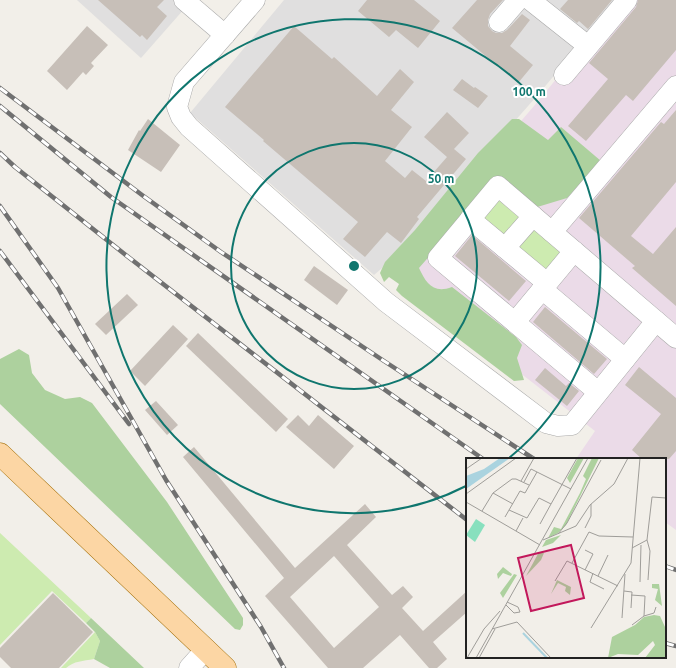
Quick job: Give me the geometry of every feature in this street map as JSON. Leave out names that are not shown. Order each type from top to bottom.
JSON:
[{"type":"main road","points":[[0,454],[225,668]]},
{"type":"street","points":[[184,0],[225,35]]},
{"type":"street","points":[[255,0],[184,82],[177,107],[180,117],[189,127],[386,302],[546,423],[558,426],[572,425],[656,320]]},
{"type":"street","points":[[499,22],[518,0]]},
{"type":"street","points":[[530,0],[588,46]]},
{"type":"street","points":[[564,75],[627,0]]},
{"type":"street","points":[[552,232],[676,86]]},
{"type":"street","points":[[598,392],[438,258],[498,186],[676,338]]},
{"type":"street","points":[[505,248],[532,216]]},
{"type":"street","points":[[470,219],[505,248],[544,286],[625,359]]},
{"type":"street","points":[[514,322],[574,251]]},
{"type":"street","points":[[189,668],[206,649]]},
{"type":"shaded area","points":[[77,0],[192,0],[141,58]]},
{"type":"shaded area","points":[[284,0],[618,0],[536,97],[395,257],[374,275],[190,113]]},
{"type":"shaded area","points":[[620,0],[676,0],[676,530],[666,523],[666,458],[577,458],[595,431],[389,275],[540,99]]},
{"type":"green space","points":[[512,119],[519,119],[548,140],[561,127],[601,161],[567,198],[534,208],[494,182],[419,268],[424,278],[431,286],[440,289],[452,287],[516,337],[522,345],[517,358],[524,380],[514,381],[402,296],[396,290],[399,284],[389,277],[384,282],[380,273],[385,262],[415,230],[478,153]]},
{"type":"green space","points":[[495,197],[521,219],[505,238],[479,216]]},
{"type":"green space","points":[[534,229],[562,254],[547,273],[518,248]]},
{"type":"green space","points":[[19,349],[29,355],[32,373],[45,390],[65,399],[80,397],[92,403],[167,502],[243,618],[243,625],[240,630],[235,629],[0,404],[0,359]]},
{"type":"green space","points":[[0,533],[91,618],[86,623],[52,591],[0,645]]},
{"type":"green space","points":[[91,618],[144,668],[110,668],[94,659],[100,641],[95,632],[86,623]]},
{"type":"green space","points":[[95,632],[100,641],[94,659],[72,664],[66,668],[61,668]]},
{"type":"building","points":[[98,0],[164,0],[157,7],[167,16],[147,40],[142,35],[140,37]]},
{"type":"building","points":[[367,0],[414,0],[440,21],[418,48],[396,30],[389,37],[358,11]]},
{"type":"building","points":[[477,0],[503,0],[490,14],[488,20],[488,26],[496,33],[502,33],[507,30],[522,14],[530,20],[510,46],[533,65],[518,83],[452,28]]},
{"type":"building","points":[[568,0],[612,0],[588,29],[579,21],[577,23],[560,9]]},
{"type":"building","points":[[638,0],[676,0],[676,50],[633,101],[626,95],[586,141],[568,126],[608,79],[589,63],[636,7]]},
{"type":"building","points":[[87,26],[108,45],[91,63],[94,66],[86,75],[83,72],[67,90],[47,71]]},
{"type":"building","points":[[294,26],[332,59],[334,57],[377,96],[400,69],[414,82],[391,110],[412,127],[385,161],[405,178],[412,170],[426,181],[447,157],[424,137],[447,112],[469,133],[454,149],[466,159],[417,217],[419,219],[401,243],[387,232],[365,257],[343,239],[358,222],[225,107]]},
{"type":"building","points":[[462,79],[488,96],[478,108],[453,90]]},
{"type":"building","points":[[676,110],[676,182],[631,236],[653,254],[676,227],[676,306],[632,268],[635,266],[579,218],[661,122],[664,124]]},
{"type":"building","points":[[148,119],[180,145],[161,172],[128,150],[139,130],[140,131]]},
{"type":"building","points":[[472,235],[526,281],[509,301],[455,256]]},
{"type":"building","points":[[314,266],[348,290],[337,305],[304,280]]},
{"type":"building","points":[[127,294],[138,305],[106,335],[95,324]]},
{"type":"building","points":[[545,307],[607,359],[594,374],[533,322]]},
{"type":"building","points":[[173,325],[188,339],[145,386],[130,371]]},
{"type":"building","points":[[198,333],[288,419],[276,432],[186,346]]},
{"type":"building","points":[[639,367],[676,398],[676,451],[669,459],[641,458],[632,450],[661,414],[625,385]]},
{"type":"building","points":[[545,368],[566,386],[569,383],[579,391],[567,406],[535,380]]},
{"type":"building","points":[[156,401],[178,425],[167,435],[145,410]]},
{"type":"building","points":[[298,415],[309,426],[318,415],[354,446],[334,469],[286,427]]},
{"type":"building","points":[[194,447],[295,568],[365,504],[376,517],[347,545],[392,595],[403,586],[413,597],[402,608],[423,631],[466,592],[466,613],[433,642],[447,659],[437,668],[429,668],[400,635],[363,668],[328,668],[265,596],[284,578],[183,457]],"holes":[[[334,556],[379,607],[334,648],[290,597]]]},
{"type":"building","points":[[53,593],[93,632],[59,668],[11,668],[0,657],[0,648]]},
{"type":"railway","points":[[0,88],[142,195],[221,252],[532,458]]},
{"type":"railway","points":[[0,106],[111,197],[482,458]]},
{"type":"railway","points":[[0,153],[15,167],[127,256],[466,519]]},
{"type":"railway","points":[[0,206],[58,288],[166,480],[261,627],[284,668]]},
{"type":"railway","points":[[0,251],[129,424]]},
{"type":"railway","points":[[666,566],[676,570]]},
{"type":"railway","points":[[666,643],[676,646]]}]
